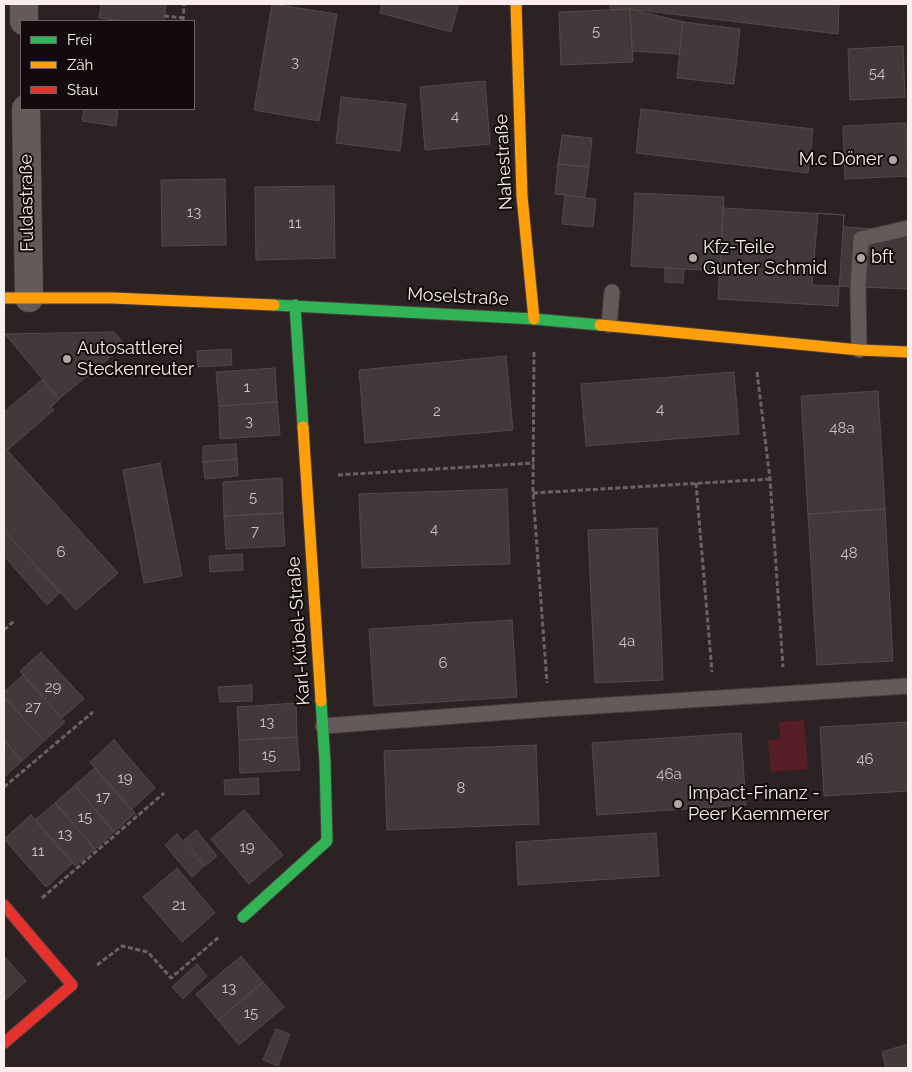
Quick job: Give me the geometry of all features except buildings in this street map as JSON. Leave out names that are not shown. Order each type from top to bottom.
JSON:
[{"type":"street","points":[[24,4],[24,20]]},
{"type":"street","name":"Nahestraße","points":[[516,4],[522,196],[534,319]]},
{"type":"street","name":"Fuldastraße","points":[[16,298],[26,110]]},
{"type":"street","name":"Moselstraße","points":[[16,298],[113,298],[228,304],[295,305],[534,319],[859,350],[908,352]]},
{"type":"street","name":"Karl-Kübel-Straße","points":[[243,918],[327,840],[323,726],[295,305]]},
{"type":"street","points":[[4,905],[72,985],[4,1042]]},
{"type":"lane","points":[[859,350],[858,287],[861,239],[908,228]]},
{"type":"lane","points":[[609,325],[612,292]]},
{"type":"lane","points":[[323,726],[548,709],[714,700],[908,686]]},
{"type":"path","points":[[164,16],[183,20],[184,4]]},
{"type":"path","points":[[534,319],[533,493],[548,709]]},
{"type":"path","points":[[755,339],[756,364],[770,479],[786,695]]},
{"type":"path","points":[[307,477],[534,463]]},
{"type":"path","points":[[533,493],[770,479]]},
{"type":"path","points":[[696,483],[714,700]]},
{"type":"path","points":[[4,630],[14,621]]},
{"type":"path","points":[[4,787],[94,712]]},
{"type":"path","points":[[16,920],[164,793]]},
{"type":"path","points":[[72,985],[122,946],[148,952],[171,978],[243,918]]},
{"type":"shaded area","points":[[804,720],[808,769],[771,772],[768,741],[780,739],[779,722]]},
{"type":"traffic: fast","points":[[274,305],[534,319],[600,325]]},
{"type":"traffic: fast","points":[[295,305],[303,427]]},
{"type":"traffic: fast","points":[[243,917],[327,841],[321,701]]},
{"type":"traffic: slow","points":[[516,4],[522,196],[534,319]]},
{"type":"traffic: slow","points":[[4,298],[113,298],[274,305]]},
{"type":"traffic: slow","points":[[600,325],[859,350],[908,352]]},
{"type":"traffic: slow","points":[[303,427],[321,701]]},
{"type":"traffic: jam","points":[[4,905],[72,985],[4,1043]]},
{"type":"place","name":"M.c Döner","points":[[893,160]]},
{"type":"place","name":"Kfz-Teile Gunter Schmid","points":[[693,258]]},
{"type":"place","name":"bft","points":[[861,258]]},
{"type":"place","name":"Autosattlerei Steckenreuter","points":[[67,359]]},
{"type":"place","name":"Impact-Finanz - Peer Kaemmerer","points":[[678,804]]}]
